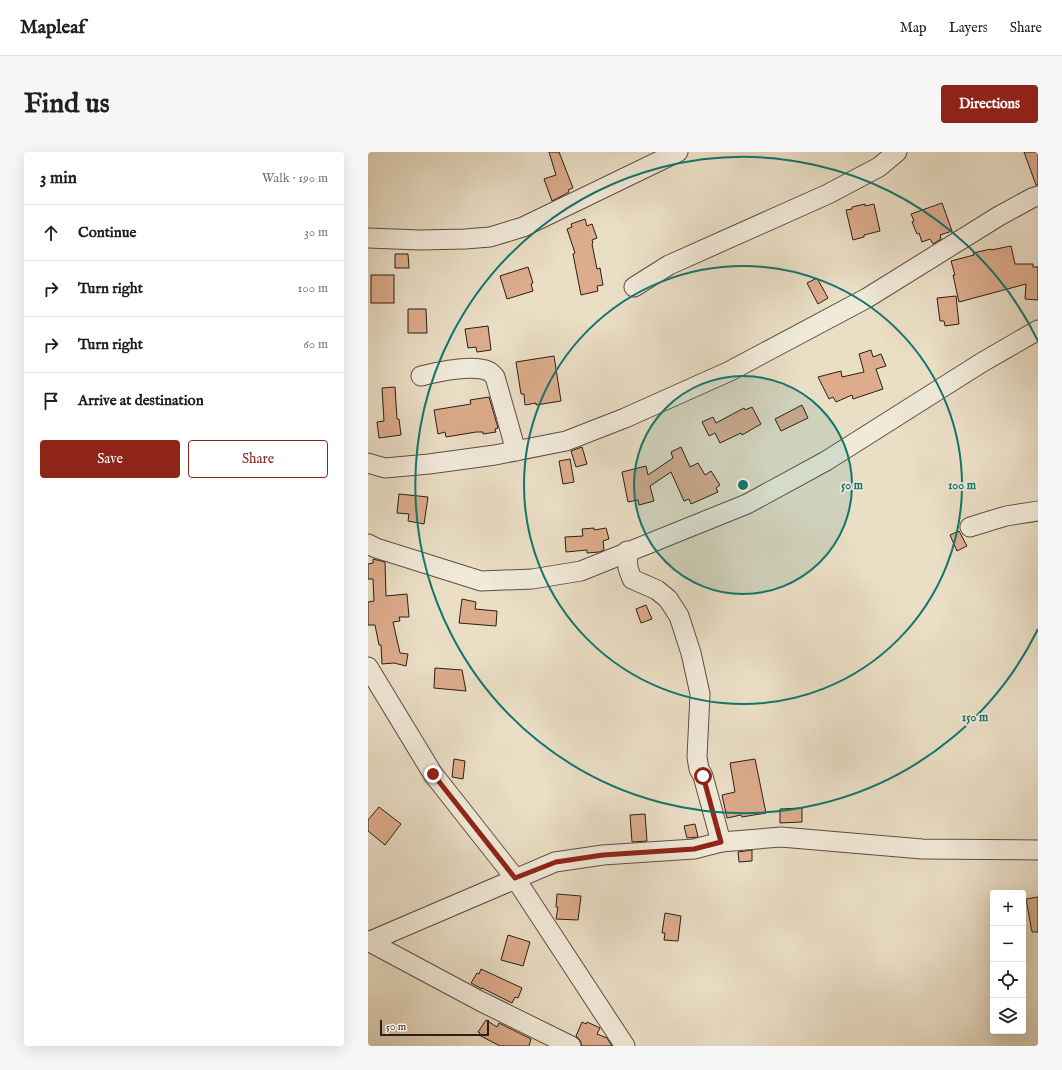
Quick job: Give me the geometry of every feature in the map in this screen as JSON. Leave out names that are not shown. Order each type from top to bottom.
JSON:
[{"type":"street","points":[[368,238],[420,240],[465,239],[490,237],[523,228],[678,152]]},
{"type":"street","points":[[634,287],[669,265],[828,194],[879,166],[897,152]]},
{"type":"street","points":[[368,463],[385,468],[429,464],[494,455],[566,441],[625,418],[730,371],[867,298],[999,216],[1038,196]]},
{"type":"street","points":[[368,544],[376,548],[481,581],[532,579],[580,571],[748,504],[826,461],[981,363],[1038,330]]},
{"type":"street","points":[[421,376],[445,370],[473,368],[488,371],[495,377],[516,451]]},
{"type":"street","points":[[970,526],[1006,516],[1038,511]]},
{"type":"street","points":[[627,551],[628,568],[632,579],[657,590],[668,599],[679,616],[691,653],[700,694],[697,757],[699,769],[703,776],[721,842]]},
{"type":"street","points":[[368,667],[433,774],[515,878],[625,1046]]},
{"type":"street","points":[[368,941],[556,862],[603,855],[694,849],[721,842],[781,837],[922,849],[1038,850]]},
{"type":"street","points":[[368,941],[480,1001],[571,1046]]},
{"type":"building","points":[[549,152],[559,152],[573,188],[568,190],[569,192],[552,201],[544,179],[556,175]]},
{"type":"building","points":[[1024,152],[1038,152],[1038,185],[1036,185]]},
{"type":"building","points":[[942,203],[952,231],[940,235],[941,239],[933,244],[930,239],[922,242],[919,233],[917,234],[912,222],[914,221],[911,214]]},
{"type":"building","points":[[865,204],[865,206],[874,204],[880,231],[864,235],[864,237],[853,240],[846,210]]},
{"type":"building","points":[[585,219],[587,226],[592,224],[597,238],[592,240],[592,244],[597,269],[600,268],[603,285],[597,286],[598,291],[581,295],[573,254],[575,253],[567,229],[572,227],[571,224]]},
{"type":"building","points":[[1011,246],[1015,264],[1033,264],[1033,267],[1038,267],[1038,300],[1025,299],[1026,284],[959,302],[953,275],[955,275],[951,261],[974,255],[973,253]]},
{"type":"building","points":[[395,254],[408,254],[409,268],[395,268]]},
{"type":"building","points":[[528,267],[533,283],[531,284],[533,291],[507,299],[500,276]]},
{"type":"building","points":[[371,275],[394,275],[394,303],[371,303]]},
{"type":"building","points":[[817,278],[828,298],[818,304],[807,283]]},
{"type":"building","points":[[956,296],[959,324],[945,326],[944,321],[940,321],[937,298]]},
{"type":"building","points":[[408,309],[426,309],[427,333],[408,333]]},
{"type":"building","points":[[488,326],[491,350],[477,352],[476,347],[468,348],[465,329]]},
{"type":"building","points":[[871,350],[873,357],[881,354],[886,366],[876,369],[883,389],[853,399],[852,395],[836,402],[833,397],[829,399],[818,377],[841,371],[842,377],[864,372],[859,354]]},
{"type":"building","points":[[554,356],[561,401],[536,405],[536,403],[525,405],[524,394],[521,394],[516,362]]},
{"type":"building","points":[[395,387],[397,419],[399,419],[401,435],[379,438],[377,422],[384,421],[382,388]]},
{"type":"building","points":[[489,397],[498,428],[495,429],[496,432],[483,434],[483,432],[476,432],[446,437],[445,432],[438,434],[434,410],[471,404],[470,400]]},
{"type":"building","points":[[802,405],[808,418],[781,431],[775,419]]},
{"type":"building","points":[[752,407],[761,424],[742,435],[741,433],[720,443],[715,433],[709,436],[702,422],[713,417],[716,423],[744,408],[745,410]]},
{"type":"building","points":[[582,447],[587,464],[576,467],[571,451]]},
{"type":"building","points":[[681,447],[690,467],[698,463],[705,475],[711,471],[720,485],[716,488],[718,492],[691,504],[689,499],[684,501],[671,472],[650,486],[654,501],[639,505],[638,500],[628,502],[622,472],[646,466],[648,475],[673,458],[671,452]]},
{"type":"building","points":[[570,459],[574,482],[563,484],[559,461]]},
{"type":"building","points":[[399,494],[428,497],[424,524],[408,521],[409,514],[397,513]]},
{"type":"building","points":[[594,528],[594,530],[606,528],[609,539],[603,541],[604,550],[587,553],[587,550],[566,552],[565,537],[583,536],[582,529]]},
{"type":"building","points":[[959,531],[967,546],[957,551],[950,535]]},
{"type":"building","points":[[373,559],[385,562],[386,596],[407,594],[409,617],[399,617],[400,621],[393,622],[400,653],[408,654],[406,666],[394,663],[382,664],[381,645],[379,645],[375,625],[368,625],[368,602],[374,601],[373,579],[368,579],[368,564],[373,563]]},
{"type":"building","points":[[462,599],[476,602],[475,609],[497,611],[496,626],[459,623]]},
{"type":"building","points":[[646,605],[652,619],[641,623],[636,609]]},
{"type":"building","points":[[435,668],[462,670],[466,691],[434,688]]},
{"type":"building","points":[[454,759],[465,761],[463,779],[452,777]]},
{"type":"building","points":[[755,759],[766,813],[727,818],[722,795],[735,792],[730,763]]},
{"type":"building","points":[[379,807],[401,824],[385,845],[368,831],[368,820]]},
{"type":"building","points":[[802,808],[802,822],[780,823],[780,809]]},
{"type":"building","points":[[645,814],[647,841],[632,842],[630,815]]},
{"type":"building","points":[[695,824],[698,837],[687,838],[684,826]]},
{"type":"building","points":[[752,850],[752,861],[739,862],[738,852]]},
{"type":"building","points":[[557,894],[581,896],[578,920],[556,919],[558,907],[556,907]]},
{"type":"building","points":[[1038,897],[1038,932],[1032,932],[1026,899]]},
{"type":"building","points":[[665,913],[681,916],[678,941],[664,940],[665,933],[662,933]]},
{"type":"building","points":[[508,935],[530,942],[523,966],[501,960]]},
{"type":"building","points":[[481,969],[522,988],[518,998],[515,997],[512,1003],[471,983],[477,973],[479,974]]},
{"type":"building","points":[[486,1020],[497,1027],[499,1023],[531,1039],[529,1046],[500,1046],[479,1035],[480,1033],[478,1032]]},
{"type":"building","points":[[582,1022],[586,1024],[587,1022],[600,1028],[597,1034],[607,1038],[612,1046],[582,1046],[580,1040],[576,1036]]},
{"type":"route","points":[[433,774],[515,878],[556,862],[603,855],[694,849],[721,842],[703,776]]}]
